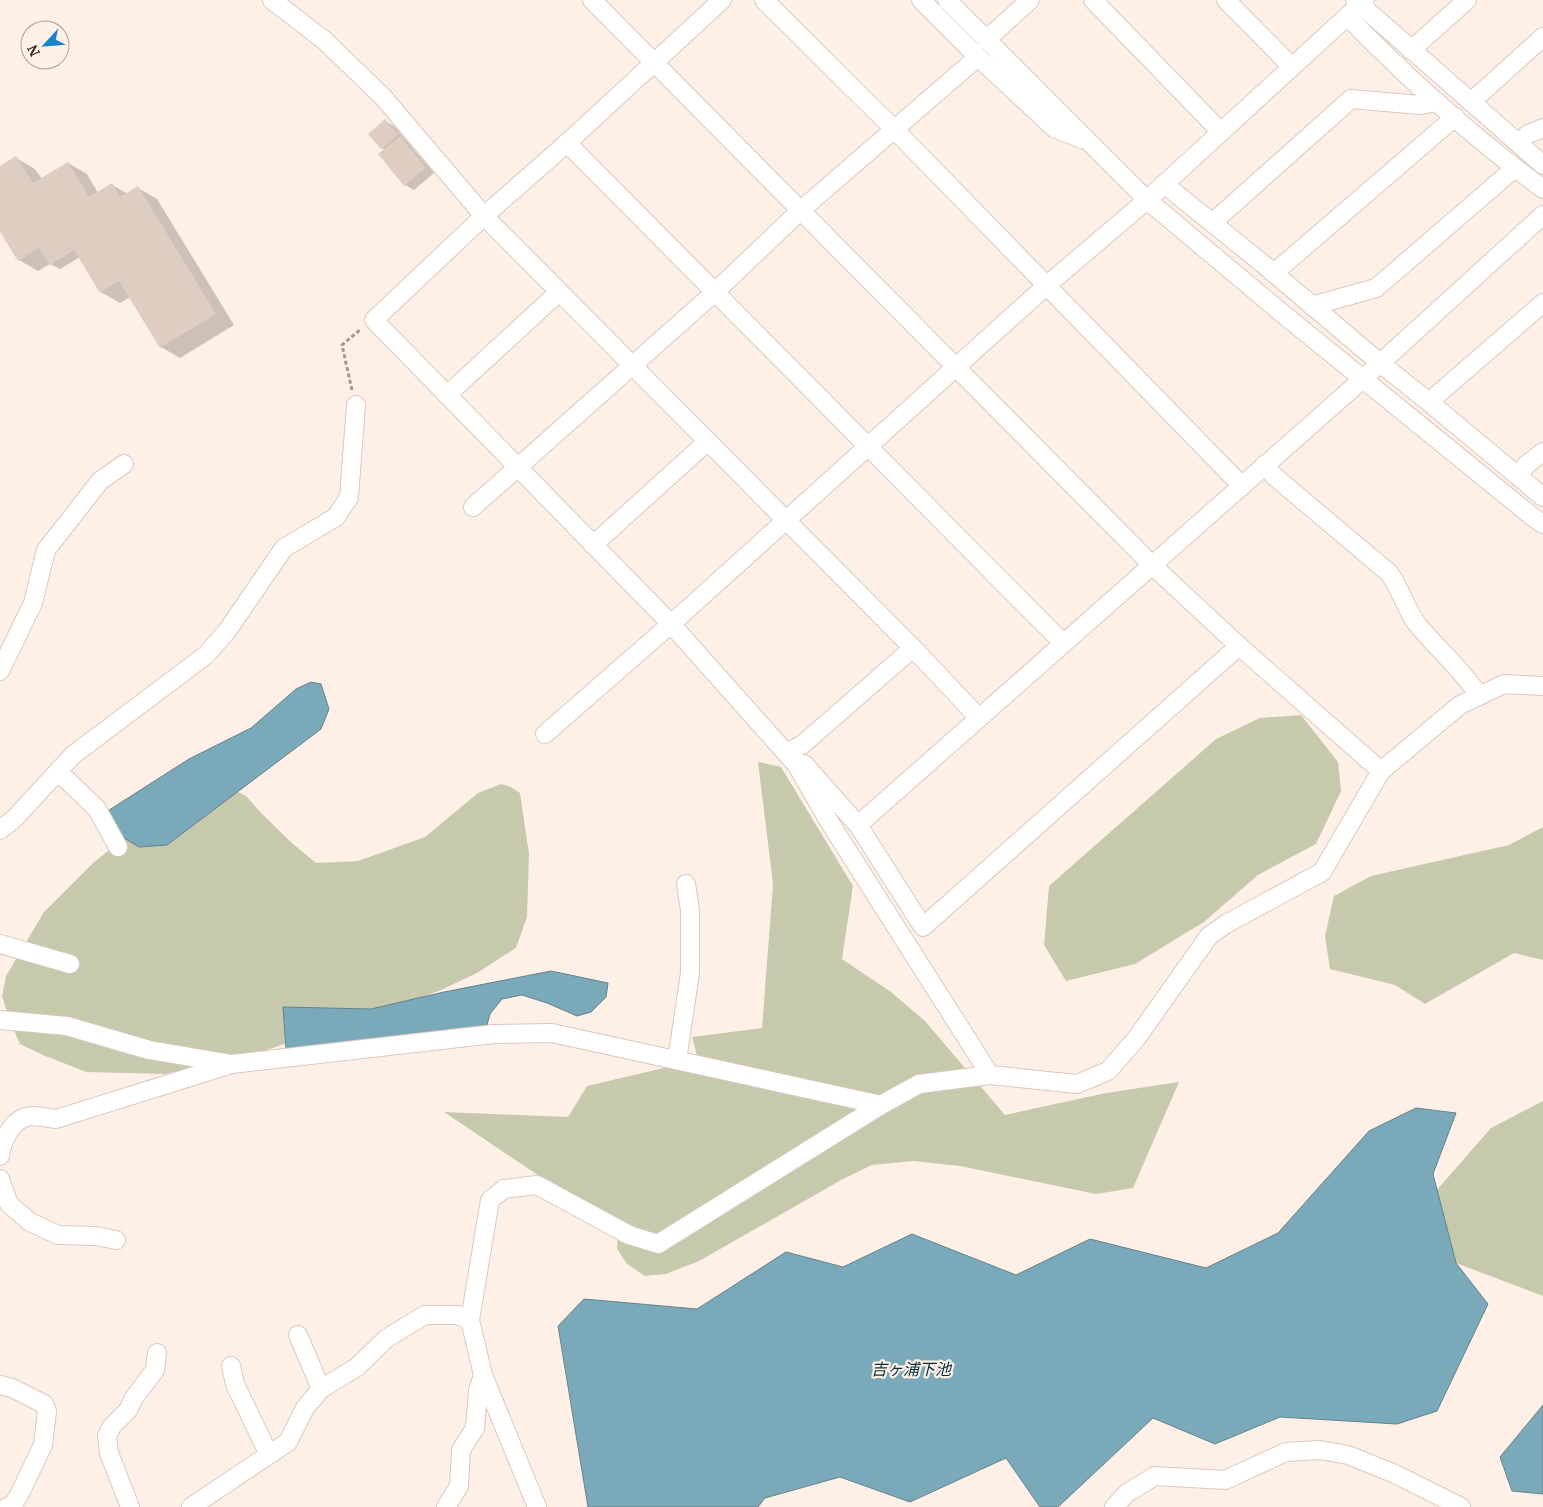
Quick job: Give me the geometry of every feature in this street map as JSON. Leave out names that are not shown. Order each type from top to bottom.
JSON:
[{"type":"street","points":[[272,0],[324,40],[382,97],[484,216],[913,648],[979,718]]},
{"type":"street","points":[[592,0],[1152,565],[1239,646],[1381,771]]},
{"type":"street","points":[[722,0],[567,143],[484,216],[374,320],[671,624],[791,759],[990,1075]]},
{"type":"street","points":[[764,0],[894,130],[1241,485]]},
{"type":"street","points":[[921,0],[978,57],[1054,128],[1090,142]]},
{"type":"street","points":[[947,0],[1147,200],[1277,309],[1543,524]]},
{"type":"street","points":[[986,40],[1030,0]]},
{"type":"street","points":[[1093,0],[1221,132]]},
{"type":"street","points":[[1226,0],[1292,67]]},
{"type":"street","points":[[1411,50],[1467,0]]},
{"type":"street","points":[[544,734],[671,624],[1046,286],[1147,200],[1360,2],[1411,50],[1543,164]]},
{"type":"street","points":[[1347,16],[1391,61],[1437,102],[1515,168],[1543,189]]},
{"type":"street","points":[[1471,102],[1543,37]]},
{"type":"street","points":[[473,506],[714,293],[801,210],[978,57]]},
{"type":"street","points":[[1212,223],[1351,99],[1420,105],[1437,102]]},
{"type":"street","points":[[1274,273],[1455,116]]},
{"type":"street","points":[[1518,143],[1528,134],[1543,128]]},
{"type":"street","points":[[567,143],[1063,643]]},
{"type":"street","points":[[1312,306],[1376,288],[1515,168]]},
{"type":"street","points":[[1164,184],[1274,273],[1543,498]]},
{"type":"street","points":[[858,825],[1364,378],[1543,215]]},
{"type":"street","points":[[447,395],[559,292]]},
{"type":"street","points":[[1429,402],[1543,303]]},
{"type":"street","points":[[0,830],[14,819],[73,755],[206,655],[227,631],[284,548],[336,517],[350,497],[356,405]]},
{"type":"street","points":[[593,545],[708,441]]},
{"type":"street","points":[[1519,477],[1526,465],[1543,452]]},
{"type":"street","points":[[0,671],[33,603],[46,550],[100,481],[124,464]]},
{"type":"street","points":[[1264,465],[1274,476],[1389,573],[1397,584],[1416,622],[1471,683],[1479,696]]},
{"type":"street","points":[[791,759],[802,762],[858,825],[923,926],[1239,646]]},
{"type":"street","points":[[791,759],[802,745],[913,648]]},
{"type":"street","points":[[537,1507],[483,1375],[470,1320],[490,1200],[504,1189],[537,1185],[629,1235],[658,1244],[881,1105],[919,1084],[990,1075],[1077,1084],[1108,1071],[1136,1039],[1209,936],[1226,924],[1322,872],[1381,771],[1460,705],[1504,684],[1543,686]]},
{"type":"street","points":[[56,774],[67,780],[97,809],[118,847]]},
{"type":"street","points":[[676,1060],[690,973],[690,910],[686,884]]},
{"type":"street","points":[[0,944],[70,964]]},
{"type":"street","points":[[0,1020],[67,1026],[149,1050],[232,1064]]},
{"type":"street","points":[[0,1156],[2,1143],[15,1123],[30,1116],[56,1119],[232,1064],[494,1034],[552,1033],[881,1105]]},
{"type":"street","points":[[0,1179],[9,1204],[30,1222],[58,1235],[96,1236],[116,1240]]},
{"type":"street","points":[[191,1507],[288,1442],[305,1408],[321,1389],[357,1367],[387,1338],[426,1315],[457,1315],[470,1320]]},
{"type":"street","points":[[298,1335],[321,1389]]},
{"type":"street","points":[[130,1507],[109,1452],[107,1436],[112,1426],[128,1410],[134,1398],[155,1370],[157,1353]]},
{"type":"street","points":[[231,1366],[235,1384],[269,1454]]},
{"type":"street","points":[[446,1507],[459,1486],[461,1450],[475,1428],[478,1390],[483,1375]]},
{"type":"street","points":[[0,1385],[12,1388],[44,1404],[47,1411],[43,1445],[19,1496],[12,1506],[7,1507]]},
{"type":"street","points":[[1114,1507],[1127,1493],[1155,1476],[1225,1480],[1286,1452],[1320,1450],[1348,1456],[1387,1471],[1460,1507]]},
{"type":"path","points":[[356,405],[342,345],[365,325],[374,320]]},
{"type":"green space","points":[[1301,715],[1338,762],[1341,791],[1316,844],[1258,875],[1204,922],[1135,964],[1066,981],[1044,945],[1049,886],[1216,739],[1260,718]]},
{"type":"green space","points":[[758,762],[781,767],[853,886],[842,959],[891,992],[925,1021],[1005,1115],[1106,1093],[1179,1082],[1133,1188],[1096,1194],[960,1166],[913,1161],[872,1165],[843,1179],[699,1261],[666,1274],[645,1276],[627,1264],[617,1249],[618,1229],[444,1112],[568,1117],[587,1086],[698,1060],[692,1037],[762,1028],[773,884]]},
{"type":"green space","points":[[219,782],[246,796],[293,844],[316,863],[358,861],[425,837],[478,793],[501,784],[511,787],[520,793],[529,854],[527,917],[516,948],[477,973],[439,991],[258,1053],[165,1074],[86,1072],[20,1044],[2,996],[6,976],[44,912],[93,863],[138,827]]},
{"type":"green space","points":[[1543,827],[1543,960],[1514,953],[1425,1004],[1395,985],[1330,969],[1325,936],[1334,896],[1371,876],[1509,845]]},
{"type":"green space","points":[[1543,1101],[1543,1296],[1456,1263],[1408,1223],[1491,1128]]},
{"type":"water","points":[[311,682],[321,684],[329,709],[321,729],[167,845],[139,847],[119,835],[106,812],[189,759],[251,728],[296,689]]},
{"type":"water","points":[[551,971],[608,983],[606,997],[591,1012],[577,1016],[522,995],[502,999],[490,1014],[487,1025],[339,1046],[286,1049],[283,1007],[371,1009],[444,992]]},
{"type":"water","name":"吉ヶ浦下池","points":[[1416,1108],[1456,1113],[1433,1174],[1456,1263],[1488,1304],[1437,1411],[1397,1424],[1280,1417],[1215,1444],[1153,1418],[1058,1507],[1040,1507],[1006,1458],[910,1502],[840,1477],[765,1498],[758,1507],[588,1507],[558,1326],[584,1299],[697,1309],[786,1252],[843,1267],[912,1234],[1016,1275],[1090,1239],[1206,1268],[1278,1233],[1369,1131]]},
{"type":"water","points":[[1543,1405],[1543,1494],[1512,1491],[1500,1457]]},
{"type":"building","points":[[385,119],[398,135],[381,149],[368,134]]},
{"type":"building","points":[[400,136],[426,168],[404,186],[378,154]]},
{"type":"building","points":[[16,156],[33,183],[68,162],[89,197],[112,183],[120,197],[138,186],[216,314],[160,348],[119,281],[100,293],[74,250],[50,265],[39,248],[18,261],[0,232],[0,166]]}]
